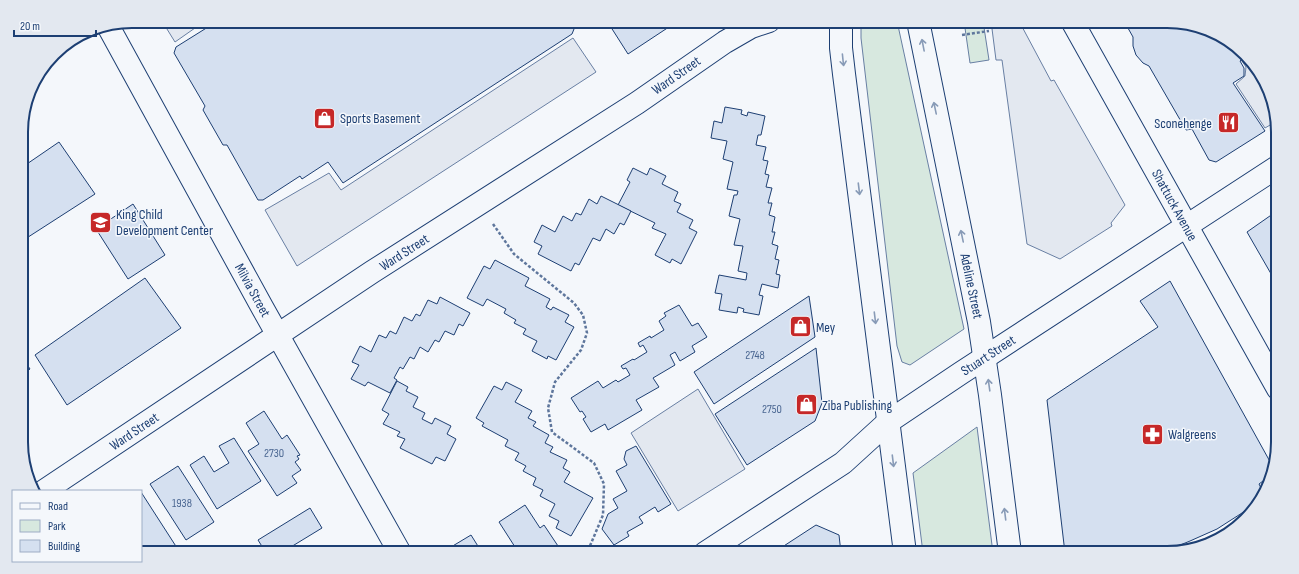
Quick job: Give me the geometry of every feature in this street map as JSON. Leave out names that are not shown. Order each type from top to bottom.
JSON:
[{"type":"street","name":"Ward Street","points":[[46,490],[372,272],[637,103],[725,42],[749,28]]},
{"type":"street","points":[[841,28],[841,48],[844,74],[904,546]]},
{"type":"street","name":"Adeline Street","points":[[919,28],[985,356],[1009,546]]},
{"type":"street","name":"Shattuck Avenue","points":[[1076,28],[1271,377]]},
{"type":"street","name":"Milvia Street","points":[[111,31],[396,546]]},
{"type":"street","name":"Stuart Street","points":[[716,546],[843,463],[888,422],[985,356],[1271,171]]},
{"type":"path","points":[[962,35],[989,31]]},
{"type":"path","points":[[479,204],[514,254],[574,303],[583,315],[587,333],[581,350],[555,382],[548,408],[552,432],[594,463],[604,484],[602,515],[590,546]]},
{"type":"green space","points":[[861,28],[899,28],[964,329],[910,365],[902,362],[897,346]]},
{"type":"green space","points":[[965,28],[984,28],[989,60],[970,63]]},
{"type":"green space","points":[[977,427],[992,546],[922,546],[913,473]]},
{"type":"shaded area","points":[[166,28],[195,28],[175,42]]},
{"type":"shaded area","points":[[992,28],[1023,28],[1051,81],[1054,80],[1125,205],[1111,223],[1112,226],[1060,259],[1027,244],[1002,60],[996,60]]},
{"type":"shaded area","points":[[573,38],[596,72],[297,266],[265,210],[329,173],[341,190]]},
{"type":"shaded area","points":[[1242,61],[1250,69],[1263,92],[1270,125],[1265,128],[1236,84],[1245,76],[1246,67]]},
{"type":"shaded area","points":[[698,389],[745,469],[678,511],[631,433]]},
{"type":"building","name":"Sports Basement","points":[[206,28],[574,29],[572,34],[343,183],[328,162],[302,179],[300,176],[263,200],[258,200],[227,145],[223,145],[203,110],[205,106],[174,53],[176,47]]},
{"type":"building","points":[[611,28],[667,28],[628,54]]},
{"type":"building","points":[[1128,28],[1174,28],[1188,30],[1207,36],[1230,49],[1242,59],[1240,61],[1244,68],[1244,76],[1233,83],[1265,131],[1216,162],[1209,160],[1192,129],[1186,130],[1149,66],[1143,63],[1136,55],[1133,46],[1133,37]]},
{"type":"building","points":[[725,107],[742,110],[741,114],[747,116],[748,112],[765,116],[761,135],[758,135],[756,145],[766,147],[763,160],[768,161],[765,174],[769,175],[766,187],[772,188],[768,203],[772,203],[769,215],[775,217],[772,232],[775,232],[772,244],[778,246],[775,259],[779,260],[776,274],[780,275],[778,288],[762,284],[759,295],[763,296],[759,315],[743,312],[744,309],[738,307],[737,313],[719,310],[722,294],[715,293],[719,275],[746,280],[747,273],[738,271],[743,246],[734,245],[740,219],[729,216],[734,195],[737,195],[738,191],[727,189],[733,162],[723,159],[727,141],[711,138],[714,121],[722,123]]},
{"type":"building","points":[[59,142],[95,194],[28,237],[28,163]]},
{"type":"building","points":[[633,168],[647,175],[650,168],[666,176],[662,184],[678,192],[674,201],[681,204],[677,212],[693,220],[689,228],[697,232],[681,264],[672,259],[670,263],[655,255],[666,234],[652,228],[655,223],[618,205],[630,182],[627,180]]},
{"type":"building","points":[[601,196],[631,211],[624,225],[620,223],[614,234],[606,229],[600,241],[593,238],[579,265],[575,263],[571,271],[538,254],[542,246],[534,242],[542,225],[555,232],[563,216],[572,221],[576,213],[581,215],[589,199],[597,204]]},
{"type":"building","points":[[133,204],[165,255],[128,279],[96,229]]},
{"type":"building","points":[[1271,215],[1271,274],[1247,232]]},
{"type":"building","points":[[495,260],[529,278],[525,286],[550,299],[546,307],[551,310],[553,307],[569,315],[565,322],[574,327],[556,360],[548,356],[547,359],[532,351],[537,341],[523,334],[526,329],[514,323],[516,320],[504,313],[506,309],[487,299],[483,306],[467,298],[484,266],[490,269]]},
{"type":"building","points":[[145,278],[181,328],[67,405],[35,355]]},
{"type":"building","name":"Walgreens","points":[[1170,281],[1269,460],[1266,476],[1264,480],[1259,484],[1260,487],[1254,500],[1246,510],[1217,529],[1180,545],[1064,546],[1047,400],[1158,327],[1140,301]]},
{"type":"building","points":[[809,296],[815,337],[714,404],[694,372]]},
{"type":"building","points":[[440,297],[470,313],[463,326],[459,324],[454,335],[445,331],[439,342],[435,340],[428,352],[420,347],[414,359],[410,357],[403,369],[400,367],[394,378],[397,380],[390,393],[368,382],[365,386],[351,379],[359,365],[352,362],[360,346],[371,352],[379,335],[386,338],[390,331],[396,334],[404,317],[412,321],[416,314],[420,316],[428,300],[437,304]]},
{"type":"building","points":[[679,305],[692,326],[698,323],[707,337],[692,346],[695,352],[680,361],[675,352],[670,355],[675,365],[653,378],[659,387],[636,400],[642,410],[608,430],[605,424],[591,432],[583,419],[586,417],[582,411],[580,412],[571,398],[598,381],[603,388],[616,380],[618,382],[630,375],[626,368],[623,369],[621,366],[647,352],[643,345],[640,347],[638,343],[650,336],[651,338],[664,330],[659,321],[666,316],[664,313]]},
{"type":"building","points":[[816,348],[822,403],[815,421],[747,465],[715,414]]},
{"type":"building","points":[[397,381],[408,387],[406,391],[418,397],[413,407],[425,413],[422,419],[432,424],[435,418],[451,426],[447,434],[456,439],[445,461],[436,457],[432,464],[400,448],[405,439],[397,436],[400,432],[383,424],[389,414],[382,410]]},
{"type":"building","points":[[506,382],[522,390],[515,402],[532,411],[528,418],[536,422],[533,426],[549,435],[545,443],[553,447],[550,452],[567,460],[563,468],[570,472],[564,482],[593,498],[571,536],[556,528],[559,521],[549,516],[555,504],[540,496],[543,490],[533,485],[536,478],[523,471],[526,466],[515,460],[519,453],[505,446],[508,440],[482,426],[484,423],[476,418],[494,386],[502,390]]},
{"type":"building","points":[[264,411],[282,439],[287,435],[300,455],[297,456],[299,459],[295,462],[301,470],[292,476],[297,483],[277,496],[248,451],[259,444],[246,423]]},
{"type":"building","points":[[234,438],[261,481],[217,509],[190,465],[204,456],[214,472],[229,463],[219,446]]},
{"type":"building","points":[[636,446],[671,504],[658,512],[655,507],[639,517],[643,523],[627,532],[629,536],[614,545],[602,529],[608,514],[618,508],[613,499],[627,491],[616,471],[627,465],[624,459],[626,451]]},
{"type":"building","points":[[178,466],[214,522],[186,540],[150,484]]},
{"type":"building","points":[[142,494],[176,546],[142,546]]},
{"type":"building","points":[[525,505],[540,528],[544,525],[558,546],[514,546],[499,522]]},
{"type":"building","points":[[310,508],[322,528],[292,546],[262,546],[258,540]]},
{"type":"building","points":[[816,525],[839,535],[840,546],[784,546]]},
{"type":"building","points":[[471,535],[478,546],[453,546]]},
{"type":"place","name":"Sports Basement","points":[[325,118]]},
{"type":"place","name":"Sconehenge","points":[[1228,123]]},
{"type":"place","name":"King Child Development Center","points":[[100,222]]},
{"type":"place","name":"Mey","points":[[801,327]]},
{"type":"place","name":"Ziba Publishing","points":[[806,405]]},
{"type":"place","name":"Walgreens","points":[[1153,434]]}]
